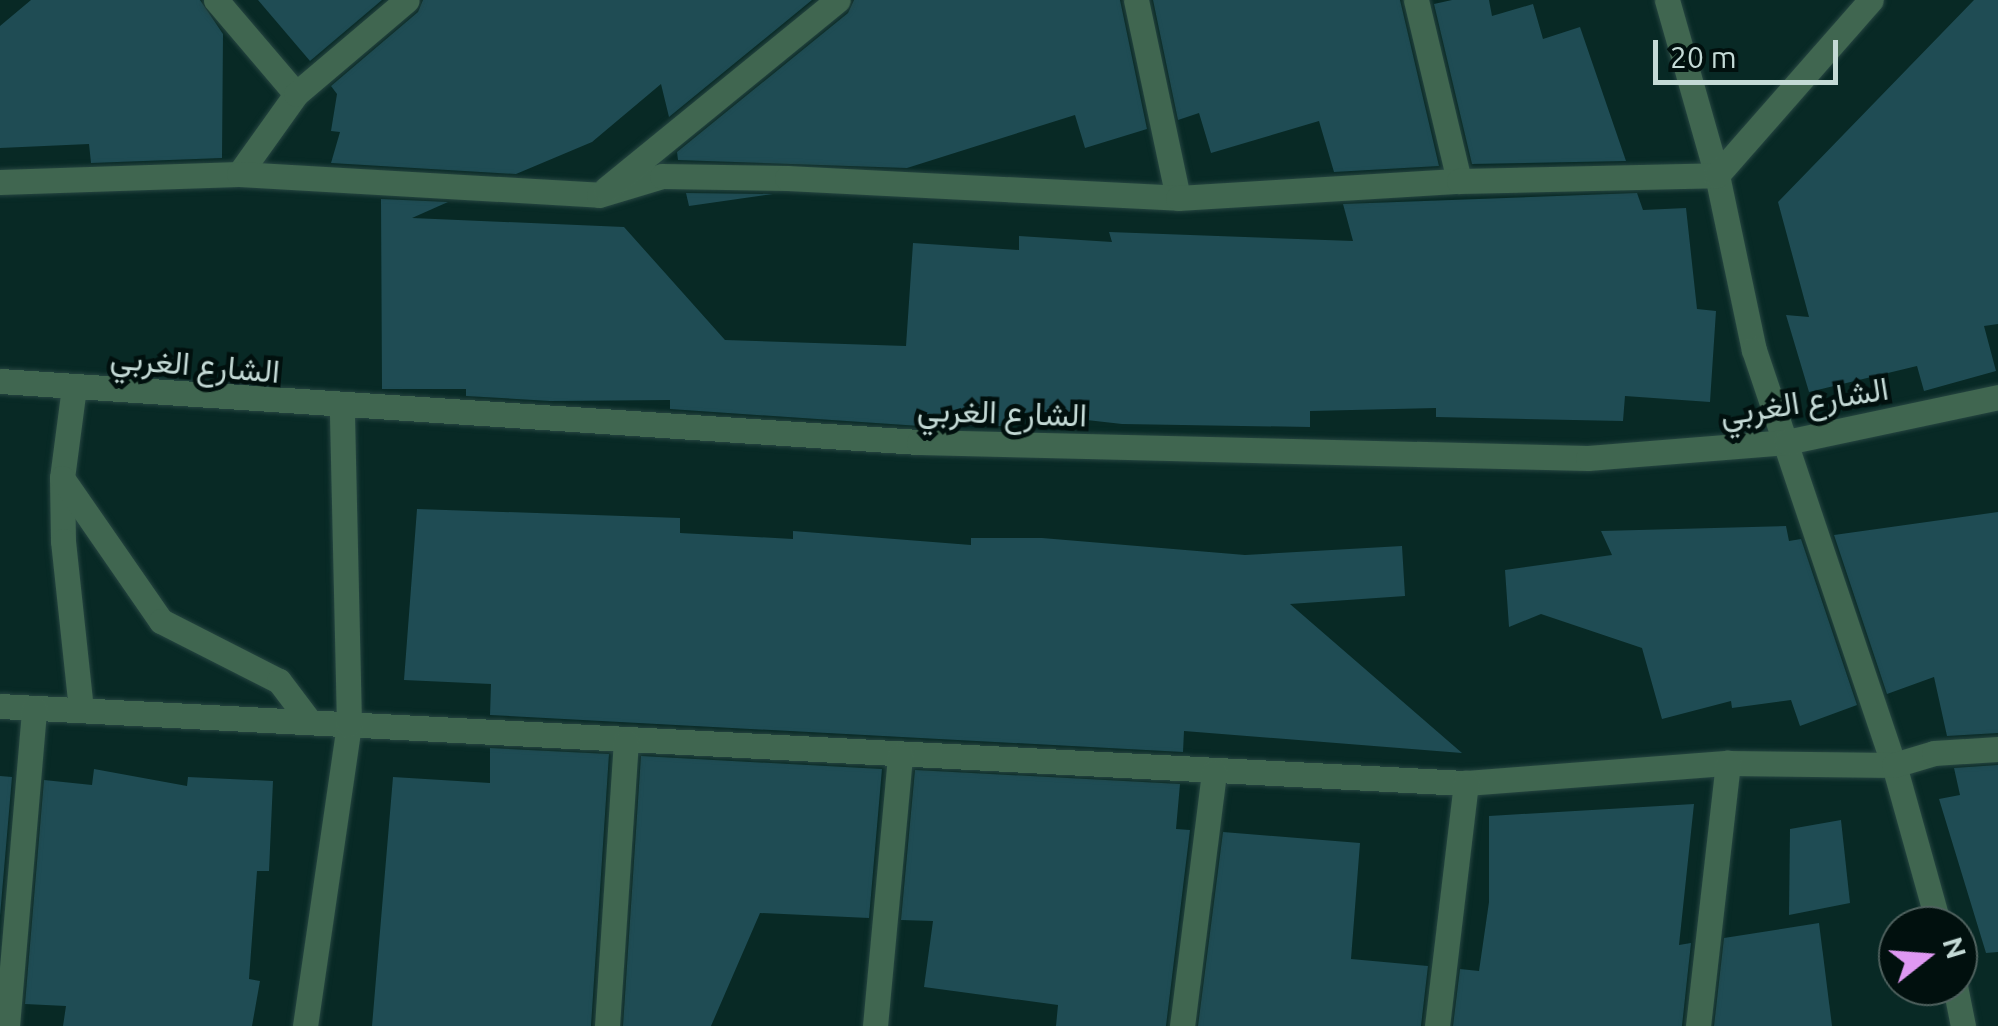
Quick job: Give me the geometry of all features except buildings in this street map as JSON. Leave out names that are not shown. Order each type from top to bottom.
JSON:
[{"type":"street","points":[[216,0],[296,94]]},
{"type":"street","points":[[240,174],[296,94],[408,0]]},
{"type":"street","points":[[598,195],[838,0]]},
{"type":"street","points":[[1136,0],[1178,198]]},
{"type":"street","points":[[1416,0],[1459,181]]},
{"type":"street","points":[[1667,0],[1717,175],[1754,350],[1894,765],[1933,906]]},
{"type":"street","points":[[0,182],[240,174],[598,195],[662,176],[1178,198],[1459,181],[1717,175],[1871,0]]},
{"type":"street","name":"الشارع الغربي","points":[[0,381],[342,408],[1286,456],[1588,458],[1787,442],[1998,398]]},
{"type":"street","points":[[74,387],[62,478],[81,710]]},
{"type":"street","points":[[305,1026],[349,724],[342,408]]},
{"type":"street","points":[[62,478],[161,621],[279,681],[310,722]]},
{"type":"street","points":[[0,706],[626,742],[1466,783],[1728,763],[1894,765],[1998,749]]},
{"type":"street","points":[[7,1026],[34,708]]},
{"type":"street","points":[[607,1026],[626,742]]},
{"type":"street","points":[[875,1026],[900,756]]},
{"type":"street","points":[[1698,1026],[1728,763]]},
{"type":"street","points":[[1182,1026],[1214,772]]},
{"type":"street","points":[[1437,1026],[1466,783]]}]
